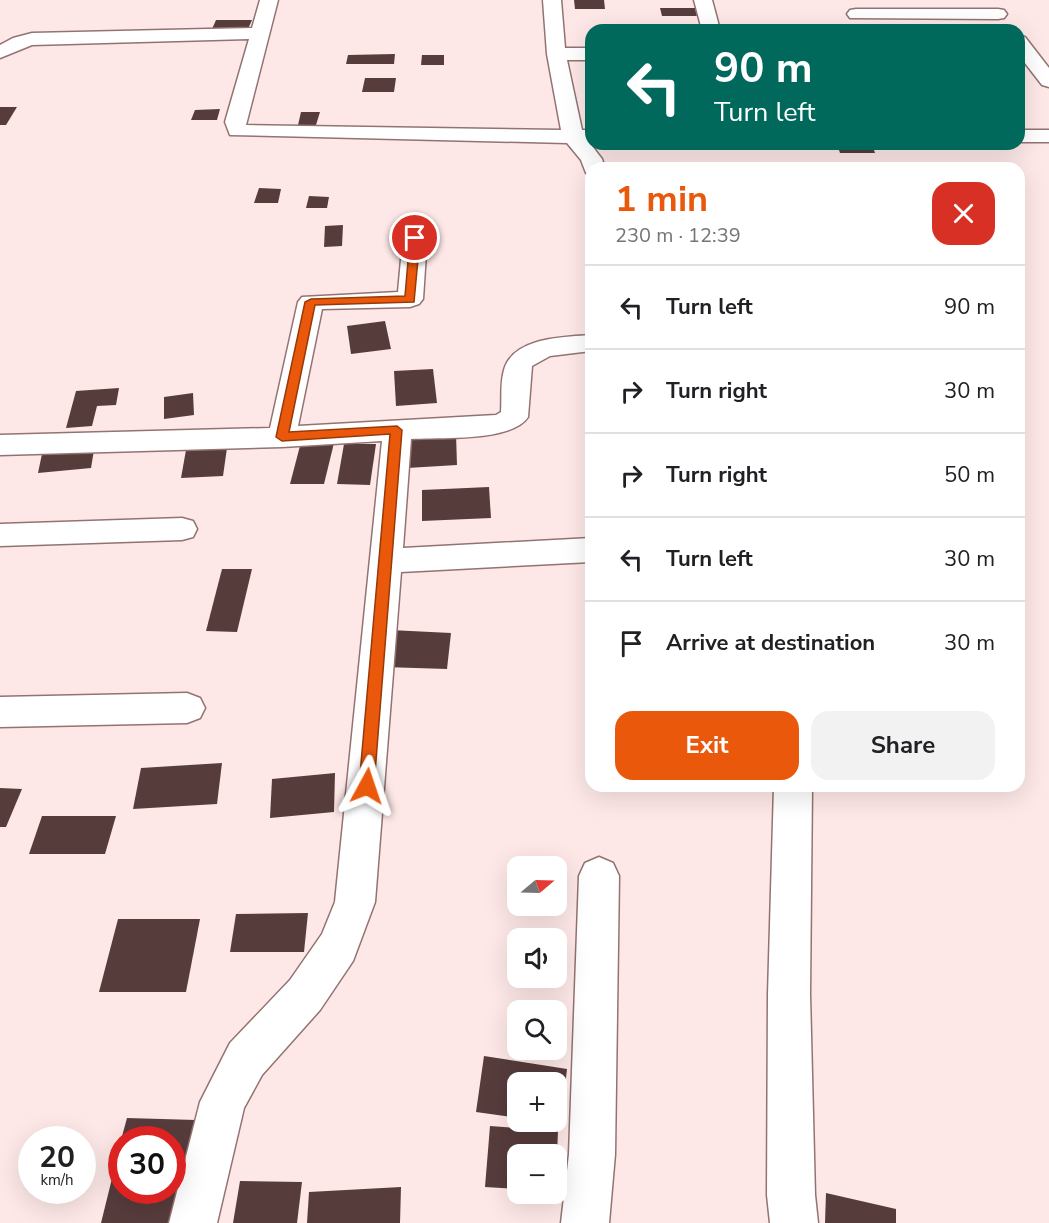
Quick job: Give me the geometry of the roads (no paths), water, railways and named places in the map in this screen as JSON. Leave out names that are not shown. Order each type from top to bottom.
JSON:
[{"type":"street","points":[[269,0],[235,122],[237,131],[582,136],[556,54],[552,0]]},
{"type":"street","points":[[703,0],[709,24]]},
{"type":"street","points":[[856,14],[993,7],[1006,24]]},
{"type":"street","points":[[0,52],[32,39],[260,33]]},
{"type":"street","points":[[1025,50],[1049,81]]},
{"type":"street","points":[[556,54],[585,54]]},
{"type":"street","points":[[1025,136],[1049,136]]},
{"type":"street","points":[[282,437],[311,302],[410,299],[415,238]]},
{"type":"street","points":[[0,445],[282,437],[501,424],[514,417],[517,403],[518,367],[524,356],[539,351],[585,344]]},
{"type":"street","points":[[193,1223],[223,1102],[246,1059],[305,995],[338,947],[355,902],[397,430]]},
{"type":"street","points":[[0,535],[182,529]]},
{"type":"street","points":[[386,561],[585,550]]},
{"type":"street","points":[[0,712],[187,708]]},
{"type":"street","points":[[793,792],[789,994],[791,1195],[794,1223]]},
{"type":"street","points":[[585,1223],[592,1154],[599,876]]}]
